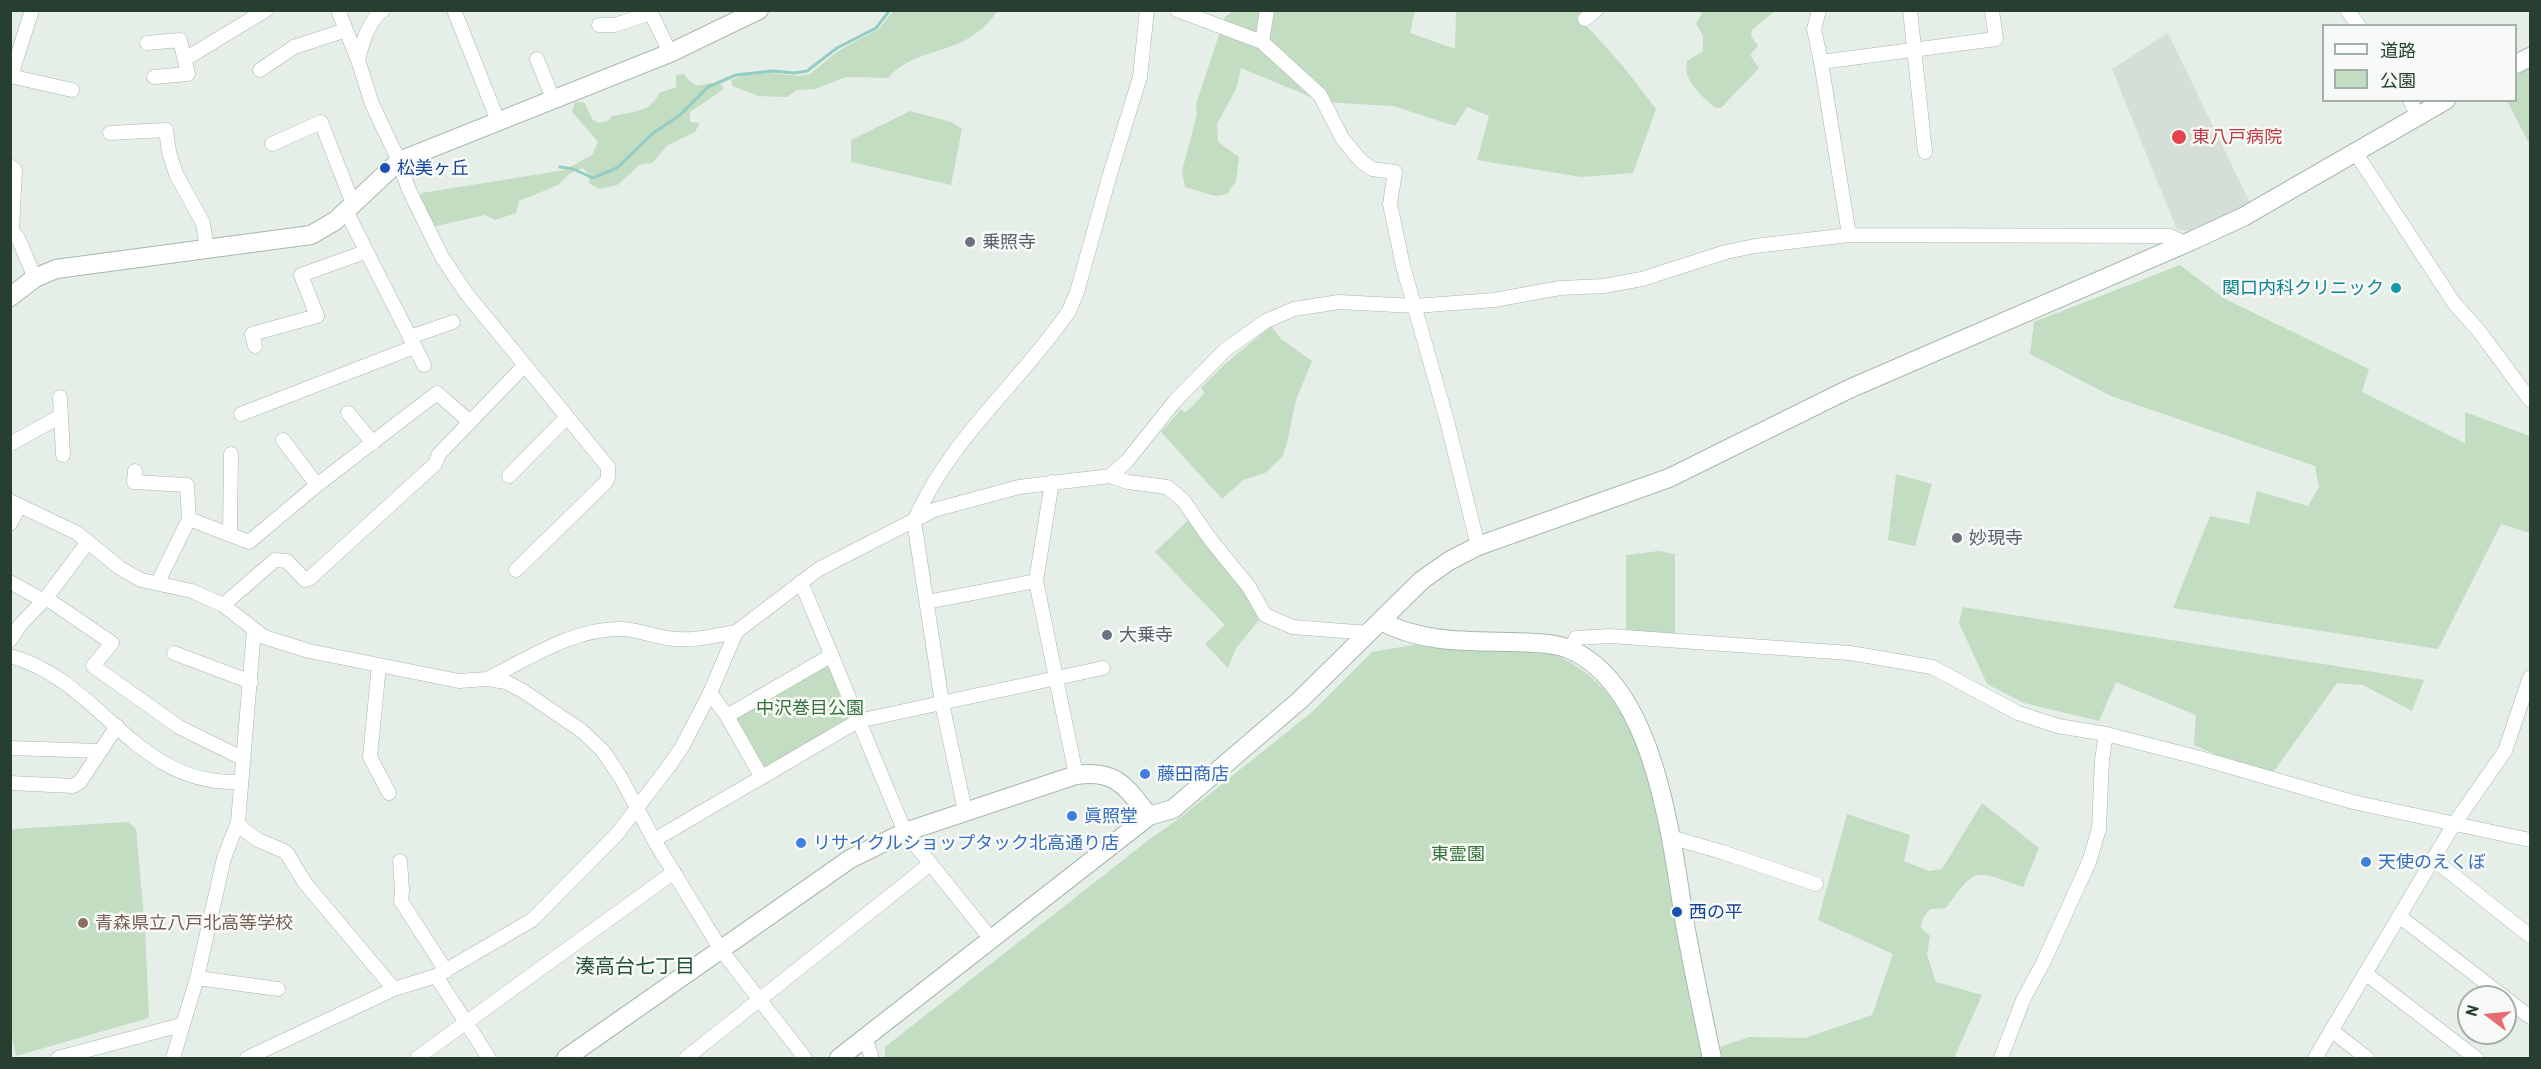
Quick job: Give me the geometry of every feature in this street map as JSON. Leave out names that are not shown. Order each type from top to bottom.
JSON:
[{"type":"street","points":[[32,10],[11,76],[72,90]]},
{"type":"street","points":[[185,59],[266,10]]},
{"type":"street","points":[[358,60],[371,24],[382,10]]},
{"type":"street","points":[[454,10],[498,121]]},
{"type":"street","points":[[10,297],[35,278],[56,269],[311,235],[335,221],[399,161],[670,53],[759,10]]},
{"type":"street","points":[[965,812],[942,703],[914,521],[926,494],[955,448],[1069,311],[1077,292],[1140,77],[1147,10]]},
{"type":"street","points":[[1178,10],[1262,42],[1320,95],[1342,138],[1361,161],[1372,169],[1395,172],[1396,182],[1390,204],[1403,266],[1478,546]]},
{"type":"street","points":[[1262,42],[1267,10]]},
{"type":"street","points":[[1819,10],[1814,29],[1849,235]]},
{"type":"street","points":[[1910,10],[1925,152]]},
{"type":"street","points":[[1821,62],[1996,39],[1992,10]]},
{"type":"street","points":[[2348,10],[2358,24]]},
{"type":"street","points":[[340,12],[372,104],[399,161],[409,190],[442,257],[466,293],[608,467],[608,477],[516,570]]},
{"type":"street","points":[[599,24],[615,25],[633,14],[654,15],[670,53]]},
{"type":"street","points":[[260,70],[294,47],[346,30]]},
{"type":"street","points":[[147,43],[180,40],[189,74],[154,77]]},
{"type":"street","points":[[537,59],[553,99]]},
{"type":"street","points":[[839,1059],[1149,816],[1173,808],[1300,700],[1422,580],[1449,561],[1478,546],[1669,478],[1849,389],[2186,244],[2243,217],[2355,152],[2413,108],[2438,102]]},
{"type":"street","points":[[272,144],[321,122],[365,252],[424,365]]},
{"type":"street","points":[[110,133],[166,130],[169,152],[176,174],[203,223],[207,249]]},
{"type":"street","points":[[2355,152],[2454,303],[2479,331],[2530,400]]},
{"type":"street","points":[[10,166],[15,170],[11,230],[35,278]]},
{"type":"street","points":[[1110,476],[1127,461],[1192,382],[1226,351],[1266,321],[1294,309],[1339,302],[1415,306],[1494,300],[1560,288],[1621,284],[1726,252],[1755,246],[1849,235],[2170,236],[2186,244]]},
{"type":"street","points":[[255,346],[252,334],[317,316],[301,275],[365,252]]},
{"type":"street","points":[[241,414],[412,342],[453,322]]},
{"type":"street","points":[[224,605],[275,560],[287,561],[304,580],[310,578],[435,464],[439,454],[524,366]]},
{"type":"street","points":[[189,519],[249,542],[317,485],[437,393],[470,422]]},
{"type":"street","points":[[60,397],[63,455]]},
{"type":"street","points":[[348,413],[374,443]]},
{"type":"street","points":[[10,444],[61,416]]},
{"type":"street","points":[[509,476],[566,418]]},
{"type":"street","points":[[283,440],[317,485]]},
{"type":"street","points":[[230,534],[231,454]]},
{"type":"street","points":[[135,471],[134,482],[187,484],[189,519],[158,582]]},
{"type":"street","points":[[487,679],[576,636],[599,631],[622,629],[667,638],[691,639],[736,632],[828,564],[934,510],[962,501],[1019,487],[1110,476],[1128,482],[1167,487],[1183,500],[1210,539],[1249,588],[1265,615],[1293,627],[1375,627],[1429,638],[1529,643],[1571,650],[1589,661],[1610,681],[1625,701],[1640,730],[1654,767],[1670,837],[1712,1059]]},
{"type":"street","points":[[1052,482],[1036,580],[1076,775]]},
{"type":"street","points":[[10,524],[15,504],[51,519],[77,533],[120,568],[141,580],[192,591],[224,605],[264,637],[281,644],[459,681],[487,679],[506,682],[523,691],[582,731],[607,757],[721,950],[805,1059]]},
{"type":"street","points":[[10,640],[21,624],[45,599],[88,542]]},
{"type":"street","points":[[927,602],[1036,580]]},
{"type":"street","points":[[10,582],[45,599],[112,643],[93,666],[178,728],[244,759]]},
{"type":"street","points":[[801,582],[905,832],[929,865],[991,939]]},
{"type":"street","points":[[173,1059],[181,1025],[197,978],[224,858],[238,822],[254,630]]},
{"type":"street","points":[[253,1057],[394,989],[441,973],[532,920],[617,834],[682,747],[710,693],[736,632]]},
{"type":"street","points":[[1571,650],[1576,638],[1610,636],[1850,653],[1932,667],[2018,712],[2058,726],[2106,734],[2200,758],[2353,802],[2524,838],[2530,847]]},
{"type":"street","points":[[174,653],[251,682]]},
{"type":"street","points":[[727,716],[832,655]]},
{"type":"street","points":[[10,656],[42,667],[78,693],[156,759],[173,770],[211,782],[240,782]]},
{"type":"street","points":[[379,665],[370,757],[389,793]]},
{"type":"street","points":[[654,840],[858,721],[1103,668]]},
{"type":"street","points":[[2315,1059],[2433,858],[2505,751],[2527,697],[2530,677]]},
{"type":"street","points":[[710,693],[727,716],[761,776]]},
{"type":"street","points":[[10,783],[73,786],[80,782],[117,726]]},
{"type":"street","points":[[2001,1059],[2023,1000],[2043,963],[2089,862],[2100,829],[2102,760],[2106,734]]},
{"type":"street","points":[[10,748],[100,752]]},
{"type":"street","points":[[566,1059],[850,859],[905,832],[1076,775],[1092,773],[1106,774],[1119,781],[1149,816]]},
{"type":"street","points":[[238,822],[243,829],[258,840],[286,852],[305,883],[394,989]]},
{"type":"street","points":[[1670,837],[1816,884]]},
{"type":"street","points":[[2433,858],[2530,936]]},
{"type":"street","points":[[400,861],[401,901],[466,1022],[489,1059]]},
{"type":"street","points":[[686,1059],[929,865]]},
{"type":"street","points":[[417,1059],[674,872]]},
{"type":"street","points":[[2399,916],[2488,985]]},
{"type":"street","points":[[2365,973],[2476,1059]]},
{"type":"street","points":[[197,978],[278,989]]},
{"type":"street","points":[[2517,1007],[2530,1017]]},
{"type":"street","points":[[58,1059],[181,1025]]},
{"type":"street","points":[[2331,1030],[2367,1059]]},
{"type":"street","points":[[865,1038],[872,1059]]},
{"type":"shaded area","name":"東八戸病院","points":[[2168,33],[2251,205],[2195,231],[2177,230],[2112,69]]},
{"type":"green space","points":[[894,10],[998,11],[981,29],[964,41],[919,57],[897,69],[888,78],[846,77],[815,89],[797,90],[787,97],[758,96],[733,86],[731,80],[748,74],[772,73],[799,76],[810,74],[838,51],[880,28]]},
{"type":"green space","points":[[1233,11],[1415,11],[1410,33],[1455,49],[1456,11],[1595,11],[1584,23],[1623,66],[1656,109],[1633,173],[1581,177],[1477,160],[1489,116],[1467,107],[1455,126],[1393,106],[1323,102],[1241,68],[1236,89],[1217,124],[1218,142],[1239,157],[1236,181],[1227,194],[1215,196],[1185,187],[1182,171],[1197,114],[1196,104],[1225,17]]},
{"type":"green space","points":[[1703,11],[1775,11],[1752,30],[1751,36],[1758,46],[1750,55],[1759,68],[1721,108],[1715,108],[1699,93],[1687,75],[1687,61],[1703,51],[1703,36],[1696,24]]},
{"type":"green space","points":[[2530,67],[2530,145],[2508,102],[2517,102],[2517,74]]},
{"type":"green space","points":[[684,74],[694,84],[715,83],[722,85],[724,89],[690,112],[690,122],[700,123],[695,132],[668,145],[652,163],[641,164],[617,185],[599,189],[590,184],[588,173],[582,168],[569,174],[558,185],[519,201],[516,213],[495,220],[485,215],[432,227],[419,197],[422,193],[565,170],[592,155],[598,142],[572,112],[575,102],[584,102],[592,119],[598,123],[608,121],[612,116],[645,108],[655,100],[659,93],[676,87],[676,75]]},
{"type":"green space","points":[[910,111],[951,122],[962,129],[951,185],[851,162],[851,140]]},
{"type":"green space","points":[[2180,265],[2225,299],[2369,369],[2362,392],[2465,443],[2465,412],[2530,436],[2530,533],[2501,524],[2438,649],[2173,608],[2210,516],[2249,524],[2257,491],[2308,506],[2319,487],[2315,466],[2111,396],[2030,354],[2034,322]]},
{"type":"green space","points":[[1271,326],[1281,339],[1312,361],[1296,400],[1282,457],[1265,473],[1243,480],[1222,499],[1161,432],[1181,409],[1185,413],[1205,393],[1201,388],[1226,363]]},
{"type":"green space","points":[[1896,474],[1932,484],[1915,546],[1888,540]]},
{"type":"green space","points":[[1189,519],[1244,591],[1260,619],[1236,648],[1228,668],[1205,644],[1225,625],[1155,552]]},
{"type":"green space","points":[[1659,551],[1679,555],[1675,555],[1675,634],[1626,631],[1626,555]]},
{"type":"green space","points":[[1963,607],[2424,680],[2412,711],[2363,685],[2337,683],[2269,778],[2194,745],[2196,715],[2116,682],[2099,721],[2024,703],[1987,684],[1959,623]]},
{"type":"green space","name":"東霊園","points":[[1413,645],[1553,654],[1585,672],[1610,696],[1629,726],[1654,794],[1704,1058],[885,1058],[885,1047],[1312,712],[1372,652]]},
{"type":"green space","name":"中沢巻目公園","points":[[832,655],[858,721],[761,776],[727,716]]},
{"type":"green space","points":[[1982,803],[2039,848],[2023,887],[1995,877],[1978,875],[1964,884],[1946,908],[1930,909],[1923,918],[1921,928],[1930,936],[1927,955],[1936,982],[1982,995],[1954,1058],[1722,1058],[1720,1047],[1749,1037],[1805,1038],[1872,1015],[1893,954],[1818,920],[1847,814],[1910,835],[1904,861],[1929,871],[1942,869]]},
{"type":"green space","name":"青森県立八戸北高等学校","points":[[128,822],[136,829],[145,929],[149,1018],[16,1056],[12,1038],[10,1038],[11,829]]},
{"type":"waterway","points":[[560,167],[573,169],[593,178],[617,168],[652,134],[680,115],[708,87],[736,75],[773,71],[794,73],[807,71],[837,48],[876,28],[890,10]]},
{"type":"place","name":"東八戸病院","points":[[2179,137]]},
{"type":"place","name":"松美ヶ丘","points":[[385,168]]},
{"type":"place","name":"乗照寺","points":[[970,242]]},
{"type":"place","name":"関口内科クリニック","points":[[2396,288]]},
{"type":"place","name":"妙現寺","points":[[1957,538]]},
{"type":"place","name":"大乗寺","points":[[1107,635]]},
{"type":"place","name":"藤田商店","points":[[1145,774]]},
{"type":"place","name":"眞照堂","points":[[1072,816]]},
{"type":"place","name":"リサイクルショップタック北高通り店","points":[[801,843]]},
{"type":"place","name":"天使のえくぼ","points":[[2366,862]]},
{"type":"place","name":"西の平","points":[[1677,912]]},
{"type":"place","name":"青森県立八戸北高等学校","points":[[83,923]]},
{"type":"district","name":"湊高台七丁目","points":[[635,966]]}]
